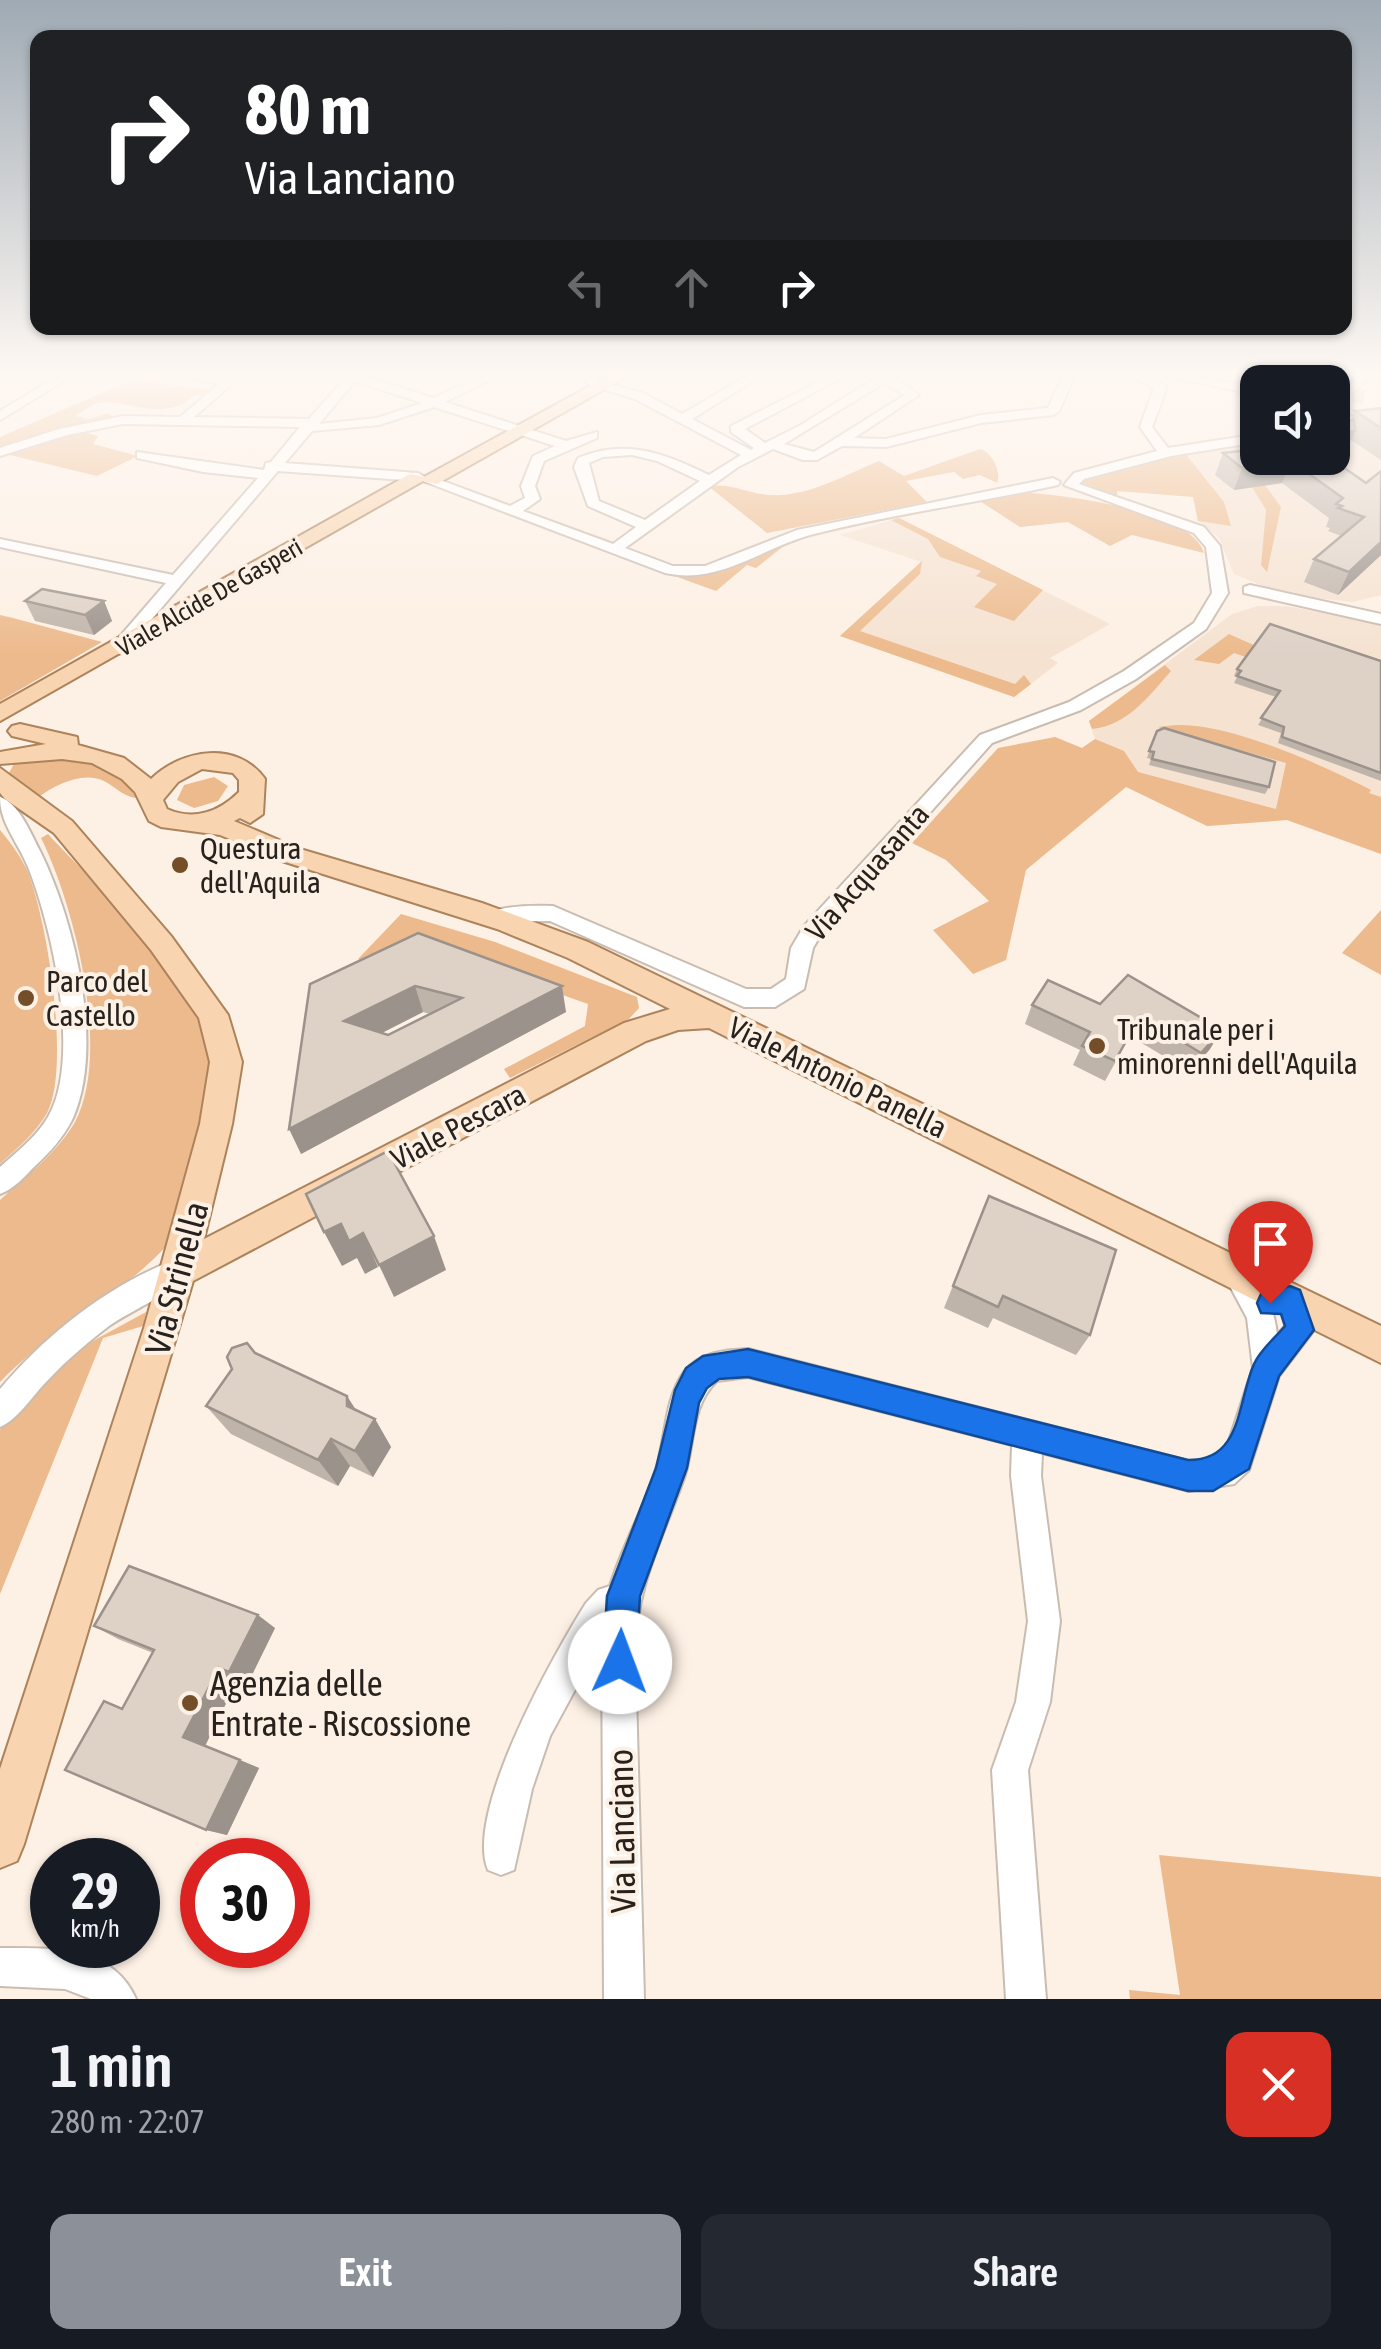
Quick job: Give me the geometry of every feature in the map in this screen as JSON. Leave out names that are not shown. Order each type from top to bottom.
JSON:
[{"type":"main road","name":"Viale Alcide De Gasperi","points":[[10,724],[114,651],[441,469]]},
{"type":"main road","name":"Viale Alcide De Gasperi","points":[[10,724],[424,479]]},
{"type":"main road","points":[[3,766],[20,746],[10,724]]},
{"type":"main road","points":[[10,724],[86,746],[136,766],[187,766],[216,761],[240,766],[252,778],[250,795],[256,830],[278,850]]},
{"type":"main road","points":[[3,766],[59,750],[91,755],[130,775],[151,798],[158,816],[168,821],[197,824],[229,814],[250,795]]},
{"type":"main road","name":"Via Strinella","points":[[0,1844],[180,1270],[225,1076],[218,1026],[200,994],[113,883],[63,827],[10,790],[3,766]]},
{"type":"main road","points":[[151,798],[162,780],[187,766]]},
{"type":"main road","name":"Viale Antonio Panella","points":[[197,824],[234,828],[278,850],[494,917],[656,986],[1372,1340]]},
{"type":"main road","name":"Viale Pescara","points":[[621,1039],[651,1009],[656,986]]},
{"type":"main road","name":"Viale Pescara","points":[[180,1270],[621,1039],[669,1020],[715,1016]]},
{"type":"street","points":[[261,469],[424,479],[686,573],[716,570],[788,537],[1011,490],[1063,488],[1199,530],[1211,542],[1216,562],[1237,597]]},
{"type":"street","points":[[512,511],[532,500],[528,486],[533,469]]},
{"type":"street","points":[[583,469],[592,503],[644,528]]},
{"type":"street","points":[[683,469],[708,480]]},
{"type":"street","points":[[616,548],[727,469]]},
{"type":"street","points":[[1063,488],[1079,476],[1104,469]]},
{"type":"street","points":[[114,651],[267,470]]},
{"type":"street","points":[[644,528],[646,554],[662,567]]},
{"type":"street","points":[[0,544],[176,580]]},
{"type":"street","points":[[1216,562],[1237,597]]},
{"type":"street","points":[[1237,597],[1381,618]]},
{"type":"street","name":"Via Acquasanta","points":[[494,917],[529,912],[553,914],[744,998],[778,997],[796,983],[802,948],[812,931],[986,738],[1098,694],[1237,597]]},
{"type":"street","points":[[1312,605],[1381,606]]},
{"type":"street","points":[[1381,606],[1376,612],[1381,618]]},
{"type":"street","points":[[0,803],[30,841],[50,893],[66,978],[72,1047],[70,1090],[60,1119],[0,1182]]},
{"type":"street","name":"Viale Pescara","points":[[0,1412],[31,1375],[64,1346],[149,1285],[180,1270]]},
{"type":"street","name":"Via Lanciano","points":[[624,1999],[619,1802],[622,1602],[671,1468],[685,1400],[697,1378],[713,1366],[748,1363],[1188,1476],[1213,1476],[1238,1458],[1267,1368],[1264,1328],[1251,1292],[1234,1271]]},
{"type":"street","points":[[1264,1328],[1270,1303],[1290,1299],[1300,1323],[1290,1344]]},
{"type":"street","points":[[1290,1344],[1322,1334],[1372,1340]]},
{"type":"street","name":"Via Lanciano","points":[[1267,1368],[1290,1344]]},
{"type":"street","points":[[1026,1999],[1010,1770],[1033,1702],[1044,1621],[1026,1476],[1028,1434]]},
{"type":"street","points":[[501,1858],[511,1792],[524,1750],[598,1615],[610,1602],[622,1602]]},
{"type":"street","points":[[0,1967],[95,1977],[109,1986],[116,1999]]},
{"type":"shaded area","points":[[69,469],[111,469],[97,476]]},
{"type":"shaded area","points":[[860,469],[893,469],[904,476],[923,469],[997,469],[998,473],[997,483],[980,475],[963,479],[954,472],[906,481],[927,502],[767,533],[708,486],[785,495]]},
{"type":"shaded area","points":[[1121,469],[1198,469],[1224,502],[1231,526],[1198,521],[1193,497],[1117,491],[1117,496],[1078,481]]},
{"type":"shaded area","points":[[1187,469],[1240,469],[1240,475],[1350,475],[1350,469],[1381,469],[1381,595],[1353,602],[1285,595],[1234,574],[1219,538],[1198,521]]},
{"type":"shaded area","points":[[1265,485],[1281,507],[1267,572],[1261,565],[1266,510],[1252,487]]},
{"type":"shaded area","points":[[1030,493],[1100,502],[1154,516],[1195,538],[1204,553],[1132,535],[1110,546],[1068,522],[1020,527],[975,498]]},
{"type":"shaded area","points":[[899,518],[1110,624],[1050,658],[1058,663],[1014,697],[840,636],[921,562],[840,535]]},
{"type":"shaded area","points":[[899,518],[1043,590],[1014,621],[974,607],[997,584],[976,576],[981,571],[940,557],[928,539],[891,520]]},
{"type":"shaded area","points":[[790,541],[756,568],[747,565],[716,591],[666,573],[721,572]]},
{"type":"shaded area","points":[[922,561],[920,574],[860,631],[1015,684],[1024,675],[1031,684],[1014,697],[840,636]]},
{"type":"shaded area","points":[[1258,606],[1287,606],[1381,624],[1381,854],[1287,820],[1207,826],[1082,748],[1095,739],[1089,721],[1232,614]]},
{"type":"shaded area","points":[[0,615],[13,618],[102,642],[0,701]]},
{"type":"shaded area","points":[[1229,634],[1381,702],[1234,653],[1219,664],[1194,660]]},
{"type":"shaded area","points":[[1165,665],[1171,671],[1127,716],[1092,729],[1089,721]]},
{"type":"shaded area","points":[[1176,725],[1249,738],[1371,790],[1369,793],[1381,797],[1381,854],[1287,820],[1207,826],[1126,787],[1026,870],[1006,960],[973,974],[933,930],[989,901],[946,860],[912,843],[998,748],[1055,737],[1082,748],[1095,739],[1124,751],[1138,772],[1276,809],[1286,763],[1158,727]]},
{"type":"shaded area","points":[[77,757],[122,779],[137,798],[102,780],[85,778],[57,786],[35,800],[14,783],[9,773],[15,762]]},
{"type":"shaded area","points":[[214,777],[228,786],[218,801],[194,808],[177,800],[184,785]]},
{"type":"shaded area","name":"Parco del Castello","points":[[0,830],[26,868],[42,920],[53,991],[57,1062],[47,1113],[32,1134],[0,1164]]},
{"type":"shaded area","points":[[48,834],[123,913],[173,974],[205,1039],[208,1093],[200,1136],[169,1243],[130,1280],[41,1346],[0,1382],[0,1200],[50,1154],[75,1122],[86,1093],[90,1058],[84,979],[65,901],[41,838]]},
{"type":"shaded area","points":[[1381,910],[1381,975],[1342,953]]},
{"type":"shaded area","points":[[401,914],[495,942],[637,997],[639,1008],[629,1019],[510,1078],[504,1069],[585,1026],[588,1004],[410,941],[369,964],[358,959]]},
{"type":"shaded area","points":[[146,1312],[143,1326],[103,1338],[0,1594],[0,1430],[19,1403],[69,1354]]},
{"type":"shaded area","points":[[1159,1855],[1381,1877],[1381,1999],[1130,1999],[1129,1990],[1180,1995]]},
{"type":"building","points":[[1381,471],[1381,542],[1349,572],[1314,559],[1364,517],[1336,504],[1343,498],[1311,475],[1350,475],[1350,472],[1366,483]]},
{"type":"building","points":[[42,589],[104,601],[85,615],[25,601]]},
{"type":"building","points":[[1270,624],[1381,661],[1381,773],[1282,737],[1284,727],[1261,718],[1280,691],[1237,676],[1241,671],[1237,669]]},
{"type":"building","points":[[1164,728],[1275,762],[1269,787],[1152,759],[1154,752],[1149,751],[1157,731]]},
{"type":"building","points":[[418,933],[562,986],[289,1129],[310,984]],"holes":[[[415,986],[462,998],[388,1035],[344,1021]]]},
{"type":"building","points":[[1128,975],[1222,1030],[1201,1053],[1140,1016],[1115,1061],[1082,1046],[1090,1032],[1032,1005],[1048,980],[1100,1004]]},
{"type":"building","points":[[388,1151],[434,1236],[379,1265],[363,1233],[349,1241],[341,1224],[324,1232],[306,1194]]},
{"type":"building","points":[[989,1196],[1116,1250],[1090,1335],[1003,1296],[998,1307],[953,1286]]},
{"type":"building","points":[[247,1343],[255,1353],[347,1396],[347,1406],[375,1419],[355,1451],[331,1439],[318,1460],[206,1406],[232,1369],[227,1357],[232,1348]]},
{"type":"building","name":"Agenzia delle Entrate - Riscossione","points":[[129,1566],[258,1615],[229,1672],[219,1668],[183,1737],[240,1760],[206,1830],[65,1770],[104,1701],[122,1709],[154,1650],[94,1626]]},
{"type":"place","name":"Questura dell'Aquila","points":[[180,865]]},
{"type":"place","name":"Parco del Castello","points":[[26,998]]},
{"type":"place","name":"Tribunale per i minorenni dell'Aquila","points":[[1097,1046]]},
{"type":"place","name":"Agenzia delle Entrate - Riscossione","points":[[190,1703]]},
{"type":"route","points":[[620,1662],[623,1596],[671,1468],[685,1400],[697,1378],[713,1366],[748,1363],[1188,1476],[1213,1476],[1238,1458],[1267,1368],[1298,1337],[1300,1317],[1290,1299],[1270,1303]]}]
